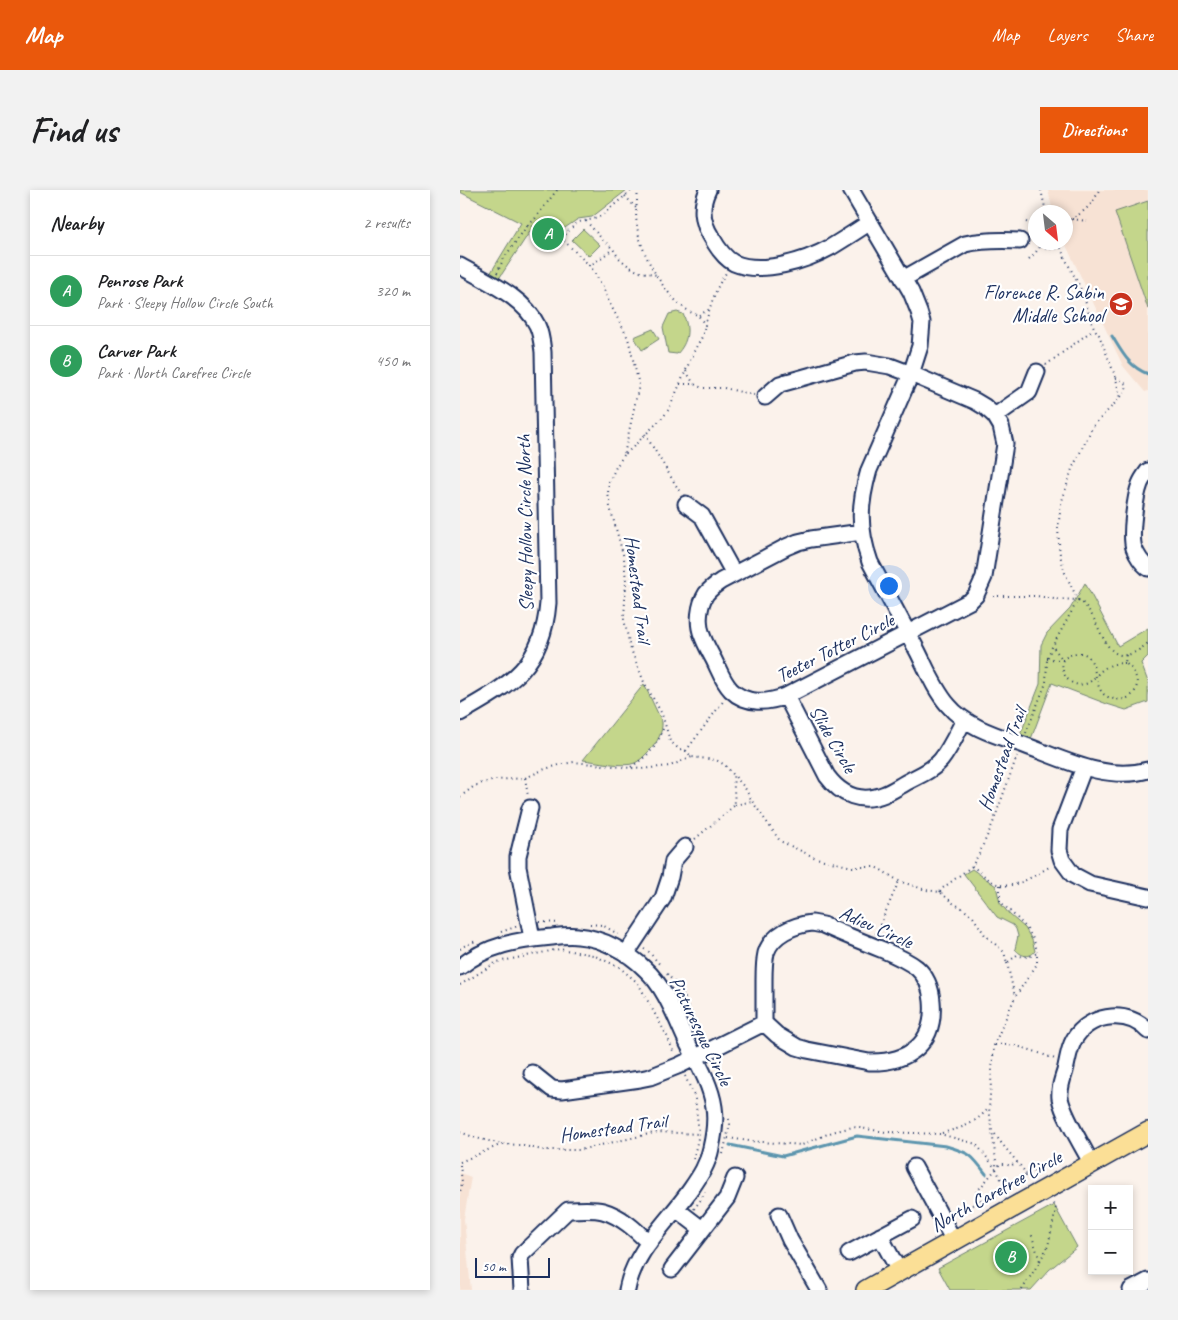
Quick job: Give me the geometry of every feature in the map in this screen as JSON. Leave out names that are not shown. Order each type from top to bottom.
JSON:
[{"type":"main road","name":"North Carefree Circle","points":[[871,1289],[899,1271],[1147,1134]]},
{"type":"street","points":[[708,190],[703,207],[708,232],[720,252],[733,263],[752,268],[761,268],[798,260],[830,247],[870,222]]},
{"type":"street","points":[[851,190],[916,302],[922,322],[920,346],[869,470],[862,502],[862,532],[870,562],[938,692],[954,712],[964,720],[1060,760],[1084,767],[1118,773],[1148,770]]},
{"type":"street","points":[[903,279],[965,244],[999,240],[1020,241]]},
{"type":"street","name":"Sleepy Hollow Circle North","points":[[460,266],[518,301],[538,326],[543,352],[548,603],[543,632],[538,646],[525,668],[493,694],[460,712]]},
{"type":"street","points":[[765,397],[780,384],[855,363],[866,362],[877,363],[910,374],[985,407],[995,416],[1001,426],[1005,444],[981,586],[993,596]]},
{"type":"street","points":[[995,416],[1029,392],[1037,372]]},
{"type":"street","points":[[1148,471],[1140,484],[1137,496],[1133,538],[1137,555],[1148,568]]},
{"type":"street","points":[[686,504],[702,516],[734,574]]},
{"type":"street","points":[[732,690],[724,680],[701,634],[700,612],[706,594],[720,581],[798,542],[812,538],[862,532]]},
{"type":"street","name":"Teeter Totter Circle","points":[[732,690],[749,700],[766,702],[786,696],[970,601],[981,586]]},
{"type":"street","name":"Slide Circle","points":[[786,696],[827,776],[842,791],[851,796],[863,798],[876,797],[911,788],[941,761],[964,720]]},
{"type":"street","points":[[1084,767],[1060,830],[1059,850],[1062,860],[1073,875],[1090,884],[1148,897]]},
{"type":"street","points":[[530,808],[518,856],[518,868],[531,931]]},
{"type":"street","points":[[630,949],[663,898],[673,861],[685,847]]},
{"type":"street","name":"Adieu Circle","points":[[812,923],[823,925],[871,945],[906,961],[923,975],[929,984],[932,995],[933,1018],[927,1037],[912,1052],[890,1060],[868,1062],[797,1047],[777,1035],[764,1023],[766,953],[773,941],[781,934],[790,928],[812,923]]},
{"type":"street","name":"Picturesque Circle","points":[[460,967],[477,955],[531,931],[578,936],[630,949],[637,961],[655,980],[701,1053],[706,1081],[714,1106],[711,1149],[707,1162],[681,1213],[649,1243],[632,1272],[627,1290]]},
{"type":"street","points":[[1092,1164],[1060,1099],[1060,1090],[1070,1048],[1076,1036],[1083,1029],[1103,1017],[1125,1017],[1136,1021],[1148,1031]]},
{"type":"street","points":[[532,1073],[552,1088],[572,1089],[650,1077],[680,1065],[764,1023]]},
{"type":"street","points":[[914,1166],[954,1241]]},
{"type":"street","points":[[672,1269],[727,1198],[735,1178]]},
{"type":"street","points":[[522,1290],[520,1258],[522,1254],[568,1210],[602,1211],[616,1216],[649,1243]]},
{"type":"street","points":[[681,1213],[702,1229]]},
{"type":"street","points":[[779,1215],[790,1240],[819,1290]]},
{"type":"street","points":[[849,1253],[912,1219]]},
{"type":"street","points":[[880,1236],[899,1271]]},
{"type":"street","points":[[1131,1290],[1148,1281]]},
{"type":"path","points":[[490,284],[504,258],[557,190]]},
{"type":"path","points":[[561,238],[579,222],[600,216],[632,190]]},
{"type":"path","points":[[638,190],[637,225],[639,237],[643,250],[656,275],[667,290],[692,314],[698,315],[710,309]]},
{"type":"path","points":[[1041,190],[1044,205]]},
{"type":"path","points":[[1073,218],[1086,211],[1096,198],[1099,190]]},
{"type":"path","points":[[625,196],[637,209]]},
{"type":"path","points":[[1073,219],[1087,221]]},
{"type":"path","points":[[586,220],[630,268],[639,272],[656,275]]},
{"type":"path","name":"Homestead Trail","points":[[528,225],[561,238],[588,265],[603,287],[628,338],[640,385],[624,455]]},
{"type":"path","points":[[588,265],[594,263],[613,249]]},
{"type":"path","points":[[1028,259],[1037,250]]},
{"type":"path","points":[[1061,250],[1082,292],[1094,329],[1100,335],[1116,378],[1120,398]]},
{"type":"path","name":"Homestead Trail","points":[[692,757],[670,741],[662,714],[644,682],[630,647],[624,619],[626,580],[624,558],[608,494],[609,482],[624,455],[664,416],[702,336],[722,278],[733,263]]},
{"type":"path","points":[[698,315],[705,325]]},
{"type":"path","points":[[1037,372],[1094,329]]},
{"type":"path","points":[[686,371],[694,384]]},
{"type":"path","points":[[1078,600],[1065,573],[1060,555],[1058,529],[1061,504],[1072,469],[1093,426],[1126,391],[1126,384],[1116,378]]},
{"type":"path","points":[[680,384],[694,384],[702,388],[724,388],[765,397]]},
{"type":"path","points":[[645,434],[686,504]]},
{"type":"path","points":[[993,596],[1037,596],[1078,600],[1087,607],[1102,638],[1118,654],[1126,655],[1140,650],[1148,643]]},
{"type":"path","name":"Homestead Trail","points":[[940,892],[972,866],[993,823],[1021,744],[1046,683],[1048,659],[1052,646],[1078,600]]},
{"type":"path","points":[[1048,659],[1063,660],[1073,654],[1081,653],[1087,655],[1094,665],[1095,676],[1098,686],[1107,697],[1118,700],[1133,696],[1140,684],[1136,671],[1125,663],[1110,665],[1095,676],[1091,682],[1077,684],[1068,681],[1062,666],[1063,660],[1052,646]]},
{"type":"path","points":[[1125,663],[1126,655]]},
{"type":"path","points":[[686,751],[732,690]]},
{"type":"path","points":[[631,767],[648,756],[661,736],[664,726]]},
{"type":"path","points":[[460,797],[482,783],[525,778],[545,769],[574,762],[641,769],[662,768],[692,757],[716,760],[733,773],[745,788],[780,841],[816,858],[852,867],[875,867],[899,881],[926,890],[940,892],[972,917],[985,934],[1004,952],[1015,997]]},
{"type":"path","points":[[733,773],[735,805]]},
{"type":"path","points":[[525,778],[530,808]]},
{"type":"path","points":[[685,847],[735,805],[752,801]]},
{"type":"path","points":[[972,866],[1000,885],[1020,883],[1062,860]]},
{"type":"path","points":[[871,945],[899,881]]},
{"type":"path","points":[[996,1169],[989,1108],[994,1044],[1015,997],[1037,964],[1037,952],[1033,938],[1025,925],[1000,901],[1000,885]]},
{"type":"path","points":[[497,933],[513,927],[531,931],[542,922],[562,923]]},
{"type":"path","points":[[582,924],[602,925],[630,949],[649,952],[682,991],[701,1053],[722,1082],[724,1090]]},
{"type":"path","points":[[460,949],[480,940]]},
{"type":"path","points":[[1007,964],[1018,955],[1028,957],[1037,952]]},
{"type":"path","points":[[994,1044],[1023,1047],[1066,1063]]},
{"type":"path","points":[[940,1134],[969,1125],[980,1118],[989,1108]]},
{"type":"path","points":[[721,1159],[728,1138],[730,1124],[728,1116]]},
{"type":"path","points":[[728,1138],[802,1145],[832,1132],[853,1127],[886,1132],[940,1134],[976,1144],[996,1169],[1002,1182]]},
{"type":"path","name":"Homestead Trail","points":[[460,1132],[502,1144],[520,1145],[542,1150],[578,1150],[658,1132],[699,1134]]},
{"type":"path","points":[[993,1132],[1004,1148],[1018,1162],[1026,1175]]},
{"type":"path","name":"Homestead Trail","points":[[460,1192],[462,1182],[460,1164],[502,1144]]},
{"type":"path","points":[[979,1201],[975,1194],[1000,1164],[1010,1166],[1018,1162]]},
{"type":"path","points":[[972,1205],[1047,1164]]},
{"type":"path","points":[[681,1213],[700,1202],[708,1184]]},
{"type":"path","points":[[1022,1290],[1048,1246],[1056,1209]]},
{"type":"path","points":[[1031,1233],[1040,1261]]},
{"type":"shaded area","name":"Florence R. Sabin Middle School","points":[[1048,190],[1148,190],[1148,391],[1145,392],[1123,366],[1068,250],[1073,250],[1073,205],[1051,205]]},
{"type":"shaded area","points":[[460,1173],[471,1177],[464,1219],[471,1290],[460,1290]]},
{"type":"green space","points":[[460,190],[627,190],[592,217],[578,219],[550,238],[531,230],[498,280],[490,274],[521,223],[460,192]]},
{"type":"green space","points":[[1148,201],[1148,309],[1115,212]]},
{"type":"green space","points":[[583,229],[600,245],[589,256],[572,240]]},
{"type":"green space","points":[[677,312],[683,314],[687,325],[687,335],[684,345],[677,354],[668,353],[663,327],[669,314]]},
{"type":"green space","points":[[653,329],[659,339],[642,350],[634,337]]},
{"type":"green space","points":[[1085,583],[1118,646],[1148,628],[1148,656],[1141,663],[1148,682],[1148,702],[1126,710],[1052,683],[1028,747],[1017,743],[1040,684],[1041,645],[1047,633],[1070,609]]},
{"type":"green space","points":[[644,684],[662,722],[660,733],[653,747],[635,763],[630,764],[617,765],[583,760]]},
{"type":"green space","points":[[972,869],[996,886],[1000,903],[1025,928],[1032,940],[1035,951],[1033,953],[1025,956],[1015,949],[1018,936],[1016,929],[1013,925],[997,917],[964,874]]},
{"type":"green space","points":[[1054,1205],[1077,1247],[1049,1270],[1031,1290],[950,1290],[938,1268]]},
{"type":"waterway","points":[[1112,336],[1131,363],[1148,374]]},
{"type":"waterway","points":[[730,1145],[783,1156],[857,1136],[946,1146],[969,1155],[986,1174]]},
{"type":"place","name":"Penrose Park","points":[[548,234]]},
{"type":"place","name":"Florence R. Sabin Middle School","points":[[1121,304]]},
{"type":"place","name":"Carver Park","points":[[1011,1257]]}]
